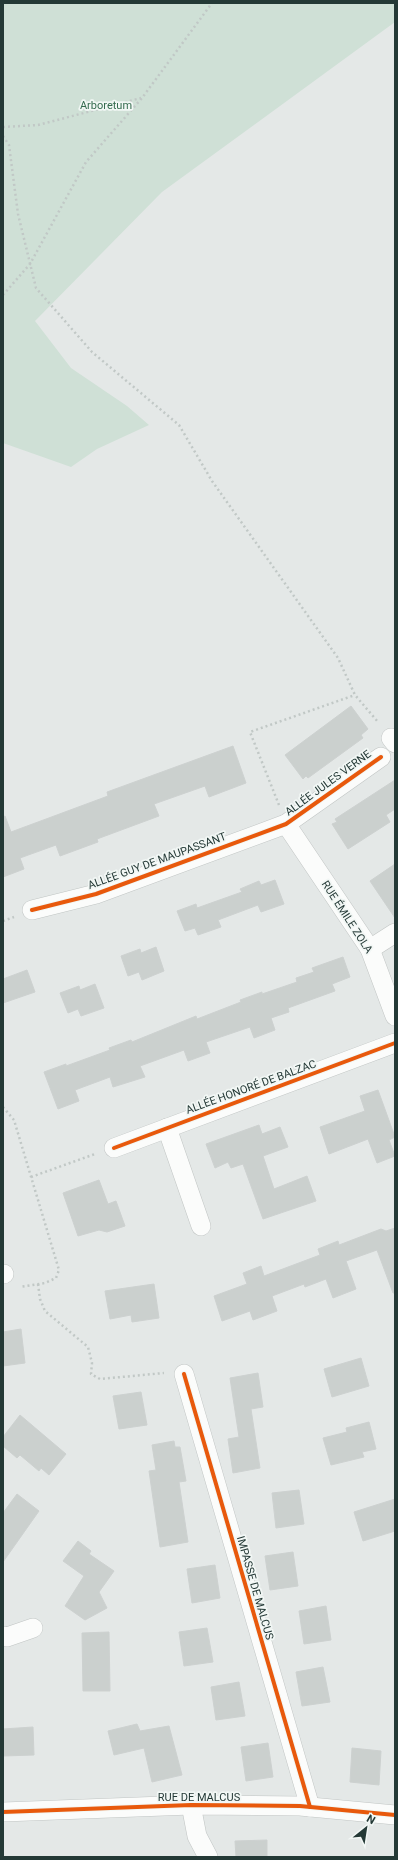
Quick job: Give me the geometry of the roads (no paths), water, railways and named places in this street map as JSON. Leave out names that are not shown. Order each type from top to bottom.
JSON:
[{"type":"street","name":"ALLÉE JULES VERNE","points":[[286,824],[381,757]]},
{"type":"street","name":"ALLÉE GUY DE MAUPASSANT","points":[[32,910],[96,894],[286,824]]},
{"type":"street","name":"RUE ÉMILE ZOLA","points":[[286,824],[370,949],[395,1016]]},
{"type":"street","points":[[370,949],[395,933]]},
{"type":"street","name":"ALLÉE HONORÉ DE BALZAC","points":[[114,1148],[395,1044]]},
{"type":"street","points":[[167,1128],[201,1226]]},
{"type":"street","name":"IMPASSE DE MALCUS","points":[[184,1374],[310,1807]]},
{"type":"street","points":[[3,1636],[7,1637],[33,1628]]},
{"type":"street","points":[[191,1805],[197,1836],[208,1857]]},
{"type":"street","name":"RUE DE MALCUS","points":[[3,1812],[191,1805],[310,1807],[395,1815]]},
{"type":"park label","name":"Arboretum","points":[[106,105]]}]
